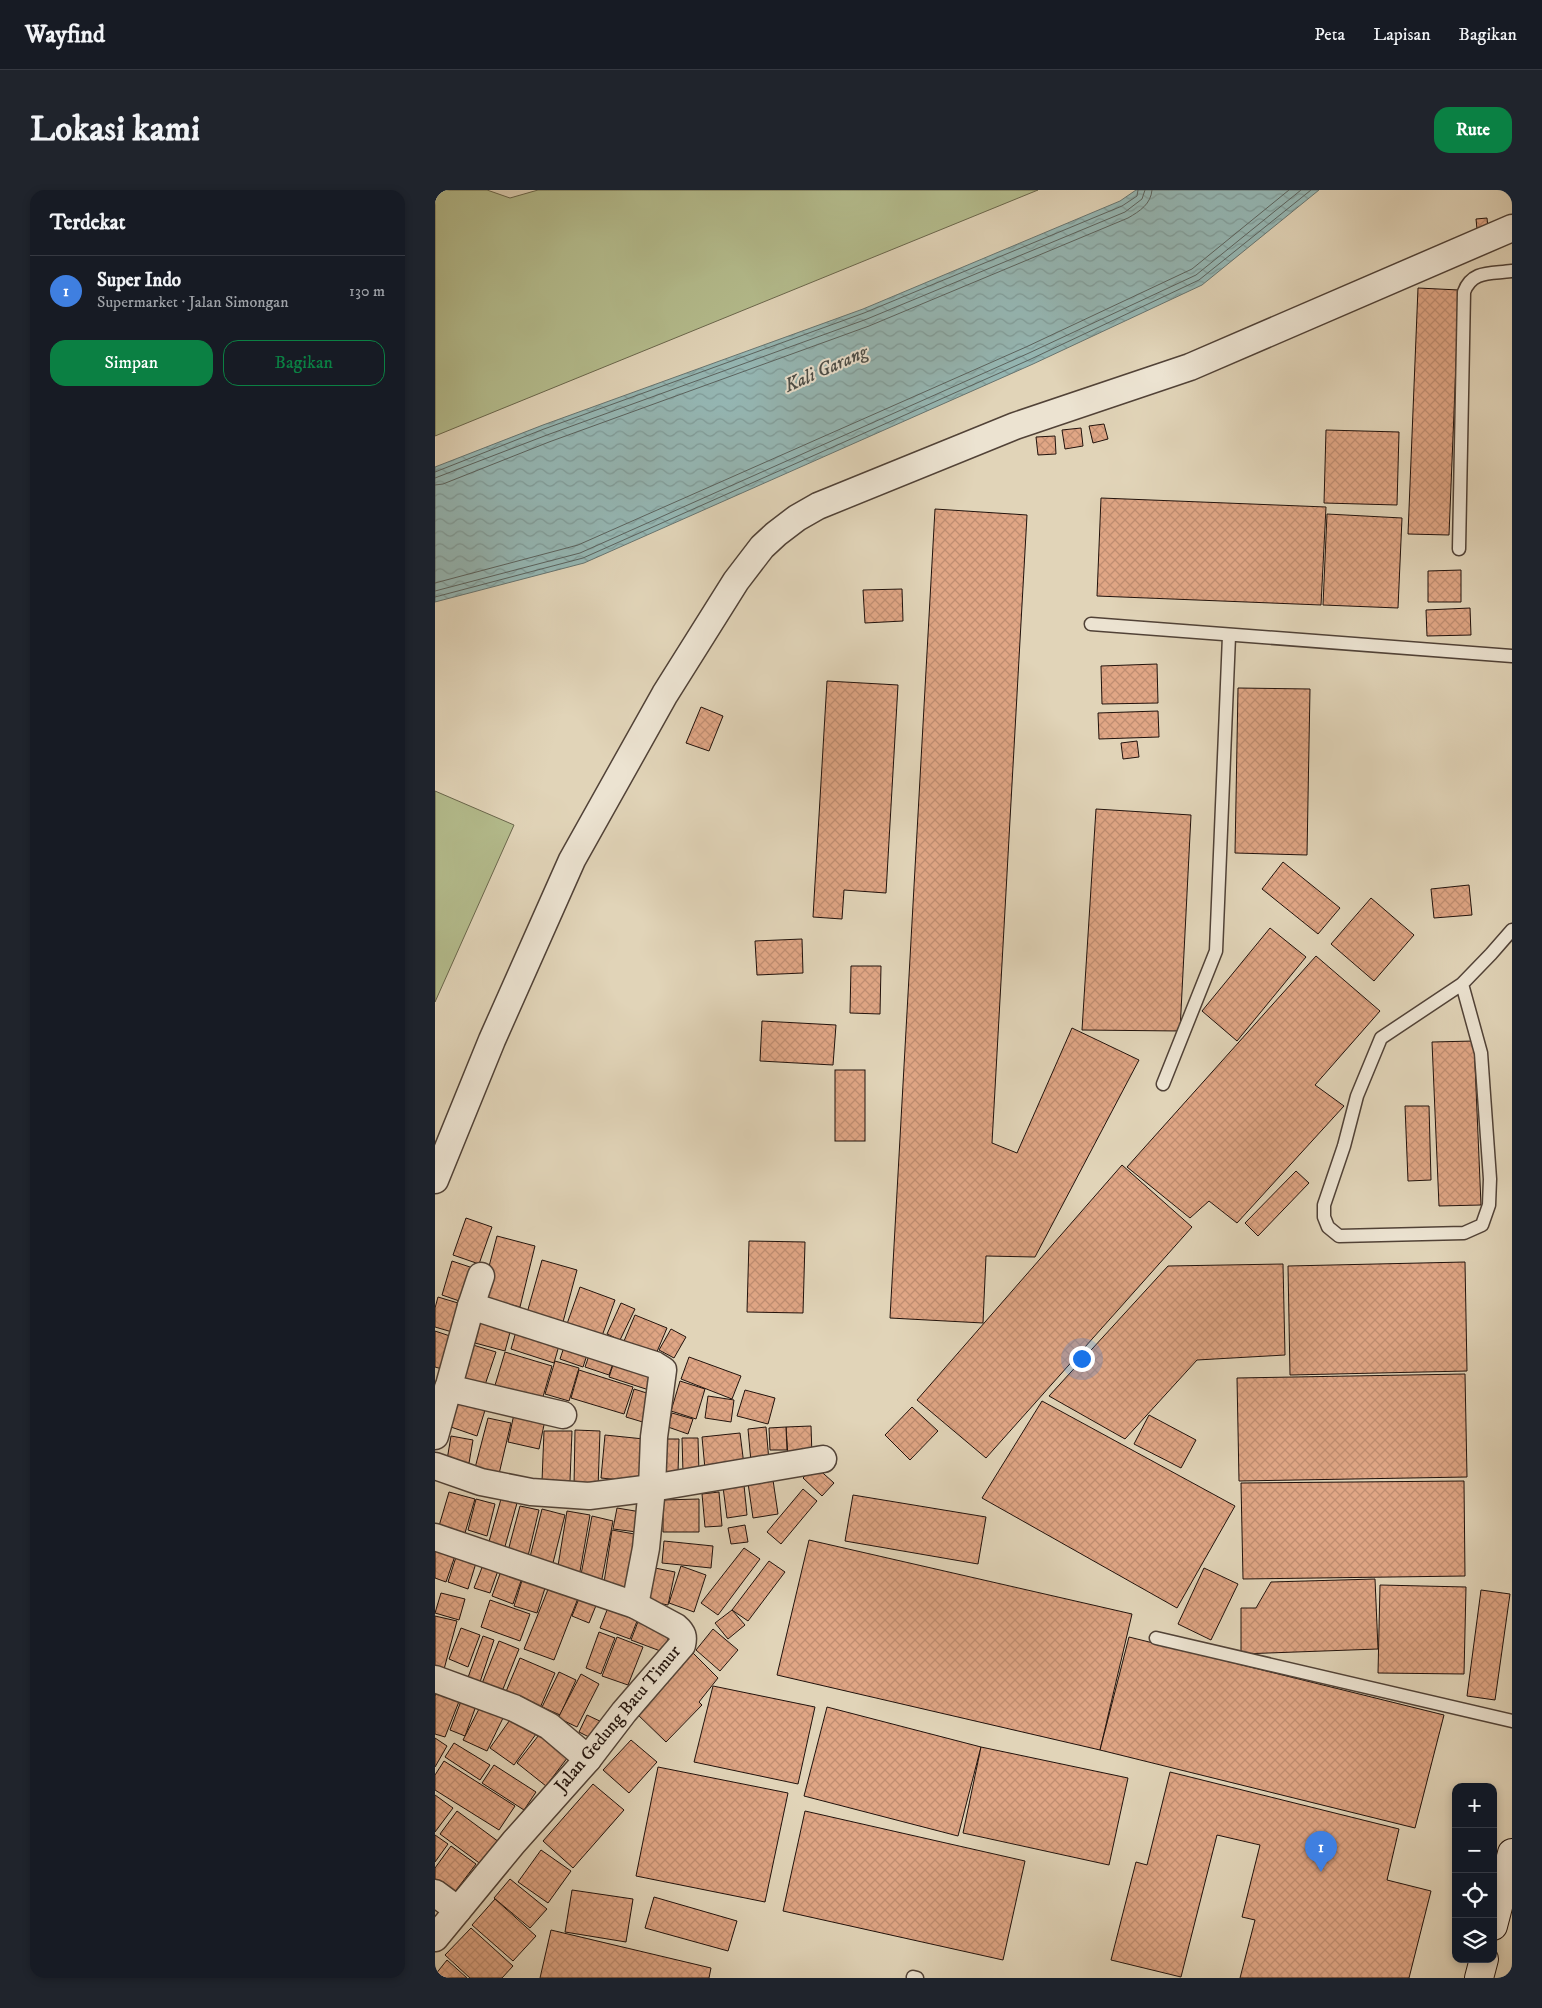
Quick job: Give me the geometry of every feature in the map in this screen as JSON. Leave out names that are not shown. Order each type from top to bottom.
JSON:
[{"type":"main road","points":[[1495,1918],[1512,1853]]},
{"type":"main road","points":[[1479,1978],[1483,1963]]},
{"type":"street","points":[[435,1180],[492,1040],[572,860],[665,694],[736,581],[762,547],[776,534],[797,518],[818,506],[1015,426],[1190,367],[1512,228]]},
{"type":"street","points":[[435,1436],[481,1276]]},
{"type":"street","points":[[471,1306],[659,1366],[663,1374],[654,1437],[652,1488],[645,1548],[635,1605]]},
{"type":"street","points":[[448,1388],[563,1415]]},
{"type":"street","points":[[435,1466],[481,1482],[531,1492],[589,1496],[652,1488],[823,1459]]},
{"type":"street","name":"Jalan Gedung Batu Timur","points":[[435,1537],[635,1605],[681,1632],[684,1638],[682,1645],[435,1938]]},
{"type":"street","points":[[435,1679],[514,1708],[549,1726],[587,1759]]},
{"type":"street","points":[[435,1893],[457,1910]]},
{"type":"lane","points":[[1459,549],[1464,292],[1467,282],[1477,275],[1512,271]]},
{"type":"lane","points":[[1091,624],[1229,636],[1512,656]]},
{"type":"lane","points":[[1163,1084],[1216,951],[1229,636]]},
{"type":"lane","points":[[1462,984],[1481,1053],[1490,1179],[1489,1205],[1482,1225],[1464,1233],[1339,1236],[1328,1227],[1324,1217],[1324,1205],[1344,1146],[1357,1096],[1381,1038],[1462,984],[1512,930]]},
{"type":"lane","points":[[1156,1638],[1512,1721]]},
{"type":"green space","points":[[435,190],[487,190],[510,198],[538,190],[1038,190],[435,436]]},
{"type":"green space","points":[[435,791],[514,825],[435,1002]]},
{"type":"water","name":"Kali Garang","points":[[1136,190],[1319,190],[1202,285],[1033,364],[584,563],[435,602],[435,467],[543,425],[863,309],[1120,201]]},
{"type":"building","points":[[1487,218],[1488,228],[1477,229],[1476,219]]},
{"type":"building","points":[[1418,288],[1459,290],[1449,535],[1408,534]]},
{"type":"building","points":[[1104,424],[1108,439],[1093,443],[1089,426]]},
{"type":"building","points":[[1081,428],[1083,446],[1065,449],[1062,430]]},
{"type":"building","points":[[1326,430],[1399,432],[1397,505],[1324,503]]},
{"type":"building","points":[[1055,436],[1056,454],[1038,455],[1036,437]]},
{"type":"building","points":[[1101,498],[1326,507],[1321,605],[1097,596]]},
{"type":"building","points":[[935,509],[1027,515],[992,1143],[1017,1153],[1072,1028],[1139,1060],[1035,1257],[986,1256],[983,1323],[890,1318]]},
{"type":"building","points":[[1327,514],[1402,518],[1398,608],[1323,605]]},
{"type":"building","points":[[1461,570],[1461,602],[1428,602],[1428,571]]},
{"type":"building","points":[[902,589],[903,621],[865,623],[863,590]]},
{"type":"building","points":[[1470,608],[1471,635],[1427,636],[1426,610]]},
{"type":"building","points":[[1157,664],[1158,703],[1102,704],[1101,666]]},
{"type":"building","points":[[827,681],[898,685],[886,893],[844,890],[842,919],[813,917]]},
{"type":"building","points":[[1238,688],[1310,689],[1307,855],[1235,853]]},
{"type":"building","points":[[701,707],[723,716],[709,751],[686,743]]},
{"type":"building","points":[[1158,711],[1159,737],[1099,739],[1098,713]]},
{"type":"building","points":[[1137,741],[1139,757],[1123,759],[1121,743]]},
{"type":"building","points":[[1096,809],[1191,815],[1180,1031],[1082,1030]]},
{"type":"building","points":[[1283,862],[1340,908],[1318,934],[1262,889]]},
{"type":"building","points":[[1469,885],[1472,915],[1434,918],[1431,889]]},
{"type":"building","points":[[1371,898],[1414,935],[1374,981],[1331,944]]},
{"type":"building","points":[[1270,928],[1306,957],[1237,1041],[1202,1011]]},
{"type":"building","points":[[802,939],[803,973],[757,975],[755,941]]},
{"type":"building","points":[[1316,956],[1380,1011],[1315,1085],[1344,1106],[1237,1223],[1209,1201],[1190,1218],[1127,1167]]},
{"type":"building","points":[[851,966],[881,966],[880,1014],[850,1013]]},
{"type":"building","points":[[762,1021],[836,1025],[833,1065],[760,1061]]},
{"type":"building","points":[[1474,1041],[1481,1205],[1439,1206],[1432,1042]]},
{"type":"building","points":[[835,1070],[865,1070],[865,1141],[835,1141]]},
{"type":"building","points":[[1405,1106],[1429,1106],[1431,1180],[1408,1181]]},
{"type":"building","points":[[1122,1165],[1192,1227],[986,1458],[917,1400]]},
{"type":"building","points":[[1296,1171],[1309,1183],[1258,1236],[1245,1223]]},
{"type":"building","points":[[466,1218],[492,1227],[479,1264],[453,1255]]},
{"type":"building","points":[[497,1236],[535,1246],[520,1307],[481,1297]]},
{"type":"building","points":[[749,1241],[805,1242],[803,1313],[747,1312]]},
{"type":"building","points":[[542,1260],[577,1270],[563,1322],[527,1313]]},
{"type":"building","points":[[452,1261],[479,1270],[468,1304],[442,1295]]},
{"type":"building","points":[[1465,1262],[1467,1371],[1290,1375],[1288,1266]]},
{"type":"building","points":[[1283,1264],[1285,1355],[1197,1360],[1125,1439],[1049,1396],[1168,1266]]},
{"type":"building","points":[[580,1287],[615,1300],[602,1336],[567,1324]]},
{"type":"building","points":[[438,1297],[468,1306],[459,1334],[435,1327],[435,1308]]},
{"type":"building","points":[[621,1303],[635,1309],[620,1340],[607,1334]]},
{"type":"building","points":[[635,1315],[667,1328],[656,1354],[624,1341]]},
{"type":"building","points":[[482,1317],[512,1325],[505,1351],[475,1343]]},
{"type":"building","points":[[517,1328],[560,1342],[554,1363],[511,1349]]},
{"type":"building","points":[[671,1329],[686,1337],[674,1358],[659,1350]]},
{"type":"building","points":[[435,1331],[459,1339],[449,1371],[435,1367]]},
{"type":"building","points":[[567,1338],[590,1346],[583,1367],[560,1359]]},
{"type":"building","points":[[473,1345],[496,1352],[482,1394],[459,1386]]},
{"type":"building","points":[[592,1347],[616,1355],[609,1375],[585,1367]]},
{"type":"building","points":[[505,1352],[552,1366],[540,1407],[493,1392]]},
{"type":"building","points":[[616,1356],[659,1370],[652,1391],[609,1377]]},
{"type":"building","points":[[689,1357],[741,1376],[732,1399],[681,1379]]},
{"type":"building","points":[[555,1361],[579,1368],[569,1401],[545,1394]]},
{"type":"building","points":[[579,1370],[633,1387],[624,1414],[571,1398]]},
{"type":"building","points":[[1465,1374],[1467,1477],[1239,1481],[1237,1378]]},
{"type":"building","points":[[680,1381],[705,1389],[696,1419],[671,1411]]},
{"type":"building","points":[[634,1389],[653,1395],[646,1423],[626,1417]]},
{"type":"building","points":[[745,1390],[775,1398],[768,1424],[737,1416]]},
{"type":"building","points":[[708,1396],[734,1400],[731,1422],[705,1418]]},
{"type":"building","points":[[458,1398],[486,1407],[477,1436],[448,1426]]},
{"type":"building","points":[[1042,1401],[1235,1506],[1177,1608],[982,1498]]},
{"type":"building","points":[[912,1407],[938,1431],[910,1460],[885,1435]]},
{"type":"building","points":[[672,1413],[693,1419],[688,1434],[668,1427]]},
{"type":"building","points":[[514,1414],[545,1420],[539,1449],[508,1442]]},
{"type":"building","points":[[1149,1415],[1196,1440],[1181,1468],[1134,1444]]},
{"type":"building","points":[[488,1418],[511,1423],[499,1474],[475,1468]]},
{"type":"building","points":[[811,1426],[812,1456],[788,1457],[786,1427]]},
{"type":"building","points":[[766,1427],[769,1461],[751,1462],[748,1429]]},
{"type":"building","points":[[786,1427],[787,1450],[770,1450],[769,1428]]},
{"type":"building","points":[[575,1430],[600,1431],[598,1488],[574,1487]]},
{"type":"building","points":[[544,1431],[572,1431],[570,1481],[542,1481]]},
{"type":"building","points":[[740,1433],[744,1465],[705,1469],[702,1437]]},
{"type":"building","points":[[605,1435],[644,1439],[640,1482],[601,1478]]},
{"type":"building","points":[[451,1436],[473,1440],[469,1463],[447,1460]]},
{"type":"building","points":[[682,1438],[698,1438],[699,1473],[683,1473]]},
{"type":"building","points":[[663,1439],[679,1439],[678,1473],[663,1473]]},
{"type":"building","points":[[815,1466],[834,1483],[822,1496],[803,1478]]},
{"type":"building","points":[[773,1480],[778,1514],[753,1518],[748,1483]]},
{"type":"building","points":[[1464,1481],[1465,1576],[1243,1579],[1241,1483]]},
{"type":"building","points":[[744,1485],[747,1515],[727,1518],[723,1487]]},
{"type":"building","points":[[803,1489],[817,1501],[781,1544],[767,1532]]},
{"type":"building","points":[[449,1492],[475,1499],[465,1533],[439,1526]]},
{"type":"building","points":[[719,1492],[722,1526],[705,1527],[702,1494]]},
{"type":"building","points":[[853,1495],[986,1517],[978,1564],[845,1541]]},
{"type":"building","points":[[476,1499],[495,1504],[487,1536],[468,1530]]},
{"type":"building","points":[[501,1499],[517,1503],[504,1550],[488,1545]]},
{"type":"building","points":[[699,1499],[699,1532],[663,1532],[663,1500]]},
{"type":"building","points":[[520,1506],[539,1510],[528,1556],[508,1551]]},
{"type":"building","points":[[617,1508],[647,1513],[645,1533],[613,1529]]},
{"type":"building","points":[[542,1509],[565,1515],[552,1567],[529,1561]]},
{"type":"building","points":[[567,1511],[590,1515],[579,1577],[557,1572]]},
{"type":"building","points":[[592,1516],[613,1521],[601,1584],[580,1580]]},
{"type":"building","points":[[745,1525],[748,1542],[731,1544],[728,1528]]},
{"type":"building","points":[[612,1530],[640,1535],[632,1594],[603,1589]]},
{"type":"building","points":[[809,1540],[1132,1614],[1100,1750],[777,1675]]},
{"type":"building","points":[[664,1541],[713,1546],[711,1568],[662,1563]]},
{"type":"building","points":[[435,1546],[456,1553],[446,1582],[435,1578]]},
{"type":"building","points":[[744,1548],[760,1559],[718,1615],[701,1603]]},
{"type":"building","points":[[456,1557],[476,1563],[468,1589],[448,1582]]},
{"type":"building","points":[[485,1560],[500,1565],[490,1593],[474,1588]]},
{"type":"building","points":[[769,1561],[785,1572],[748,1621],[732,1610]]},
{"type":"building","points":[[681,1566],[706,1575],[694,1612],[669,1603]]},
{"type":"building","points":[[650,1567],[675,1572],[668,1605],[643,1600]]},
{"type":"building","points":[[502,1568],[523,1575],[513,1604],[492,1596]]},
{"type":"building","points":[[1204,1568],[1238,1584],[1211,1640],[1178,1624]]},
{"type":"building","points":[[524,1574],[547,1582],[537,1613],[514,1606]]},
{"type":"building","points":[[1375,1579],[1378,1649],[1241,1654],[1241,1608],[1256,1608],[1271,1582]]},
{"type":"building","points":[[551,1582],[580,1593],[554,1660],[524,1649]]},
{"type":"building","points":[[1380,1585],[1466,1587],[1464,1674],[1378,1673]]},
{"type":"building","points":[[1481,1590],[1510,1594],[1495,1700],[1467,1696]]},
{"type":"building","points":[[441,1593],[465,1599],[459,1620],[435,1613]]},
{"type":"building","points":[[580,1596],[597,1603],[589,1623],[572,1616]]},
{"type":"building","points":[[490,1600],[530,1614],[520,1641],[481,1627]]},
{"type":"building","points":[[609,1605],[639,1616],[630,1639],[600,1628]]},
{"type":"building","points":[[732,1610],[745,1625],[728,1639],[715,1623]]},
{"type":"building","points":[[435,1616],[457,1621],[443,1673],[435,1671]]},
{"type":"building","points":[[639,1619],[671,1631],[663,1652],[631,1640]]},
{"type":"building","points":[[461,1628],[480,1635],[468,1667],[449,1659]]},
{"type":"building","points":[[713,1629],[738,1650],[720,1671],[696,1650]]},
{"type":"building","points":[[599,1632],[615,1638],[601,1674],[586,1668]]},
{"type":"building","points":[[483,1636],[494,1640],[478,1688],[466,1683]]},
{"type":"building","points":[[617,1637],[643,1647],[628,1685],[602,1676]]},
{"type":"building","points":[[1129,1637],[1444,1715],[1415,1828],[1100,1750]]},
{"type":"building","points":[[499,1641],[519,1649],[501,1694],[481,1686]]},
{"type":"building","points":[[692,1652],[718,1678],[699,1702],[702,1705],[666,1742],[635,1712]]},
{"type":"building","points":[[520,1658],[555,1673],[540,1708],[505,1694]]},
{"type":"building","points":[[559,1672],[576,1680],[560,1715],[542,1707]]},
{"type":"building","points":[[581,1674],[599,1684],[577,1727],[558,1718]]},
{"type":"building","points":[[713,1686],[815,1707],[798,1784],[694,1762]]},
{"type":"building","points":[[437,1691],[460,1699],[445,1737],[435,1734],[435,1696]]},
{"type":"building","points":[[461,1701],[476,1706],[465,1736],[450,1730]]},
{"type":"building","points":[[480,1707],[503,1718],[487,1751],[463,1740]]},
{"type":"building","points":[[827,1707],[981,1747],[958,1836],[804,1796]]},
{"type":"building","points":[[587,1715],[604,1723],[595,1740],[579,1732]]},
{"type":"building","points":[[512,1717],[536,1734],[514,1765],[490,1748]]},
{"type":"building","points":[[542,1731],[571,1753],[546,1786],[517,1763]]},
{"type":"building","points":[[435,1738],[447,1746],[435,1767]]},
{"type":"building","points":[[631,1740],[657,1762],[629,1793],[603,1770]]},
{"type":"building","points":[[454,1743],[490,1765],[480,1780],[445,1757]]},
{"type":"building","points":[[981,1747],[1128,1778],[1109,1865],[963,1833]]},
{"type":"building","points":[[444,1761],[515,1806],[499,1830],[435,1790],[435,1775]]},
{"type":"building","points":[[494,1765],[536,1792],[524,1810],[482,1783]]},
{"type":"building","points":[[658,1767],[788,1793],[765,1902],[636,1876]]},
{"type":"building","points":[[1170,1772],[1399,1829],[1387,1880],[1431,1891],[1409,1978],[1240,1978],[1255,1920],[1242,1917],[1260,1845],[1217,1835],[1181,1977],[1111,1960],[1136,1862],[1147,1865]]},
{"type":"building","points":[[593,1784],[624,1810],[573,1868],[543,1841]]},
{"type":"building","points":[[435,1795],[453,1808],[435,1832]]},
{"type":"building","points":[[457,1811],[499,1842],[482,1865],[440,1834]]},
{"type":"building","points":[[805,1811],[1025,1861],[1003,1960],[783,1911]]},
{"type":"building","points":[[435,1835],[448,1844],[435,1862]]},
{"type":"building","points":[[451,1846],[476,1864],[454,1893],[435,1879],[435,1868]]},
{"type":"building","points":[[541,1850],[571,1871],[548,1903],[518,1882]]},
{"type":"building","points":[[510,1879],[547,1909],[530,1928],[494,1898]]},
{"type":"building","points":[[572,1890],[633,1899],[626,1942],[565,1932]]},
{"type":"building","points":[[654,1897],[737,1921],[728,1951],[645,1928]]},
{"type":"building","points":[[495,1899],[536,1936],[513,1961],[472,1925]]},
{"type":"building","points":[[471,1928],[513,1966],[502,1978],[470,1978],[445,1955]]},
{"type":"building","points":[[551,1930],[711,1968],[709,1978],[540,1978]]},
{"type":"building","points":[[447,1960],[467,1978],[435,1978],[435,1975]]},
{"type":"place","name":"Super Indo","points":[[1321,1872]]}]
